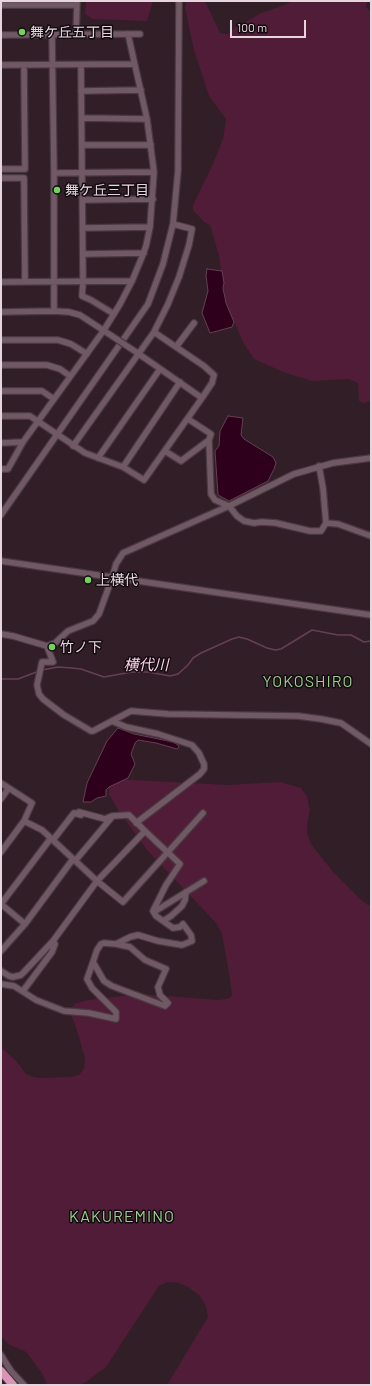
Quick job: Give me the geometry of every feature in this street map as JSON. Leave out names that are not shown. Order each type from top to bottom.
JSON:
[{"type":"highway","points":[[1,1371],[13,1385]]},
{"type":"street","points":[[1,515],[148,304],[163,264],[173,224],[178,172],[179,1]]},
{"type":"street","points":[[1,5],[23,3],[77,3],[76,34]]},
{"type":"street","points":[[1,469],[8,469],[23,442],[39,422],[70,376],[104,330],[132,281],[144,253],[150,227],[154,172],[147,119],[128,34]]},
{"type":"street","points":[[1,35],[140,34]]},
{"type":"street","points":[[52,35],[54,310]]},
{"type":"street","points":[[1,65],[134,64]]},
{"type":"street","points":[[1,169],[25,169],[24,65]]},
{"type":"street","points":[[81,65],[83,200],[82,296],[114,314]]},
{"type":"street","points":[[81,91],[140,90]]},
{"type":"street","points":[[82,118],[147,119]]},
{"type":"street","points":[[82,146],[151,145]]},
{"type":"street","points":[[54,173],[154,172]]},
{"type":"street","points":[[1,178],[24,178],[25,282]]},
{"type":"street","points":[[83,200],[153,199]]},
{"type":"street","points":[[73,446],[137,353],[154,332],[168,304],[179,277],[189,245],[192,229],[173,224]]},
{"type":"street","points":[[83,228],[150,227]]},
{"type":"street","points":[[83,254],[144,253]]},
{"type":"street","points":[[1,282],[132,281]]},
{"type":"street","points":[[1,312],[54,310],[80,315],[202,398]]},
{"type":"street","points":[[176,347],[194,323]]},
{"type":"street","points":[[1,416],[30,416],[85,453],[123,468],[144,480],[212,384],[214,375],[154,332]]},
{"type":"street","points":[[1,340],[58,340],[71,344],[87,354]]},
{"type":"street","points":[[1,365],[47,365],[60,369],[70,376]]},
{"type":"street","points":[[98,458],[160,369]]},
{"type":"street","points":[[123,468],[180,382]]},
{"type":"street","points":[[1,391],[42,391],[54,399]]},
{"type":"street","points":[[188,419],[211,434],[209,440],[211,494],[215,500],[229,506],[237,516],[244,521],[276,523],[310,531],[321,531],[326,523],[323,488],[319,466]]},
{"type":"street","points":[[165,451],[181,461],[209,440]]},
{"type":"street","points":[[1,443],[23,442]]},
{"type":"street","points":[[1,634],[47,646],[55,643],[68,631],[93,621],[99,614],[116,564],[123,553],[229,506],[294,474],[333,463],[371,458]]},
{"type":"street","points":[[326,523],[338,524],[371,536]]},
{"type":"street","points":[[1,561],[371,615]]},
{"type":"street","points":[[47,646],[53,662],[42,662],[37,685],[39,694],[43,699],[64,715],[91,731],[131,711],[168,714],[298,716],[341,723],[356,732],[371,744]]},
{"type":"street","points":[[112,721],[192,745],[199,753],[204,764],[204,769],[200,774],[136,823]]},
{"type":"street","points":[[1,783],[8,789],[32,803],[24,821],[1,852]]},
{"type":"street","points":[[1,799],[8,789]]},
{"type":"street","points":[[25,924],[1,904],[74,813],[105,819],[112,816],[129,816],[180,864],[166,885],[154,912]]},
{"type":"street","points":[[24,821],[42,830],[123,902],[167,851],[203,813]]},
{"type":"street","points":[[1,951],[25,924],[74,860],[112,816]]},
{"type":"street","points":[[1,970],[13,977],[21,975],[53,941],[98,881],[145,831]]},
{"type":"street","points":[[154,912],[204,881]]},
{"type":"street","points":[[163,921],[182,906],[185,900],[186,892]]},
{"type":"street","points":[[116,944],[138,935],[158,942],[182,945],[192,941],[191,935],[183,924],[180,927],[173,928],[156,916],[154,912]]},
{"type":"street","points":[[23,991],[52,952],[55,944],[53,941]]},
{"type":"street","points":[[1,984],[14,986],[36,1000],[64,1011],[89,1013],[116,1019],[116,1012],[92,988],[88,980],[93,962],[97,950],[101,944],[116,944],[130,947],[145,960],[166,969],[158,987],[160,995],[168,1002],[165,1006],[112,986],[104,981],[93,962]]},
{"type":"street","points":[[1,1355],[11,1371],[24,1385]]},
{"type":"shaded area","points":[[86,1],[153,1],[147,21],[93,19],[85,14]]},
{"type":"shaded area","points":[[186,1],[203,1],[207,5],[220,33],[228,34],[235,28],[261,13],[293,1],[367,1],[366,7],[371,12],[371,400],[365,403],[359,401],[358,383],[349,379],[312,381],[283,372],[254,359],[243,342],[226,303],[219,256],[210,225],[204,222],[193,210],[193,205],[223,139],[226,119],[209,96],[194,50],[185,8]]},
{"type":"shaded area","points":[[207,269],[222,271],[226,303],[234,322],[232,327],[210,333],[202,313],[208,291],[206,276]]},
{"type":"shaded area","points":[[228,416],[243,418],[241,435],[244,439],[273,457],[276,463],[268,481],[229,501],[218,495],[215,451],[219,446],[220,431]]},
{"type":"shaded area","points":[[118,728],[134,734],[173,742],[179,747],[177,749],[138,740],[135,743],[131,754],[135,764],[128,778],[109,787],[106,790],[106,796],[97,798],[91,802],[83,802],[87,783],[107,741]]},
{"type":"shaded area","points":[[114,779],[227,785],[280,782],[301,788],[307,796],[310,811],[307,823],[307,833],[311,844],[334,873],[360,899],[371,906],[371,1385],[167,1385],[208,1317],[206,1306],[199,1295],[188,1287],[179,1283],[167,1282],[159,1286],[106,1367],[80,1385],[47,1385],[42,1373],[26,1352],[8,1344],[1,1336],[1,1047],[17,1062],[26,1074],[33,1077],[70,1077],[79,1075],[84,1069],[85,1058],[75,1024],[70,1013],[71,1008],[75,1004],[88,1000],[140,994],[219,1000],[230,998],[232,995],[222,934],[217,924],[147,850],[118,810],[109,794],[109,787]]},
{"type":"waterway","name":"横代川","points":[[42,670],[58,667],[81,669],[104,677],[132,672],[148,672],[170,676],[178,674],[193,658],[201,653],[239,637],[275,650],[281,649],[312,630],[338,635],[351,635],[364,642],[371,641]]},
{"type":"waterway","name":"横代川","points":[[1,679],[18,679],[39,671]]},
{"type":"place","name":"舞ケ丘五丁目","points":[[22,32]]},
{"type":"place","name":"舞ケ丘三丁目","points":[[57,190]]},
{"type":"place","name":"上横代","points":[[88,580]]},
{"type":"place","name":"竹ノ下","points":[[52,647]]},
{"type":"district","name":"YOKOSHIRO","points":[[308,682]]},
{"type":"district","name":"KAKUREMINO","points":[[122,1217]]}]
